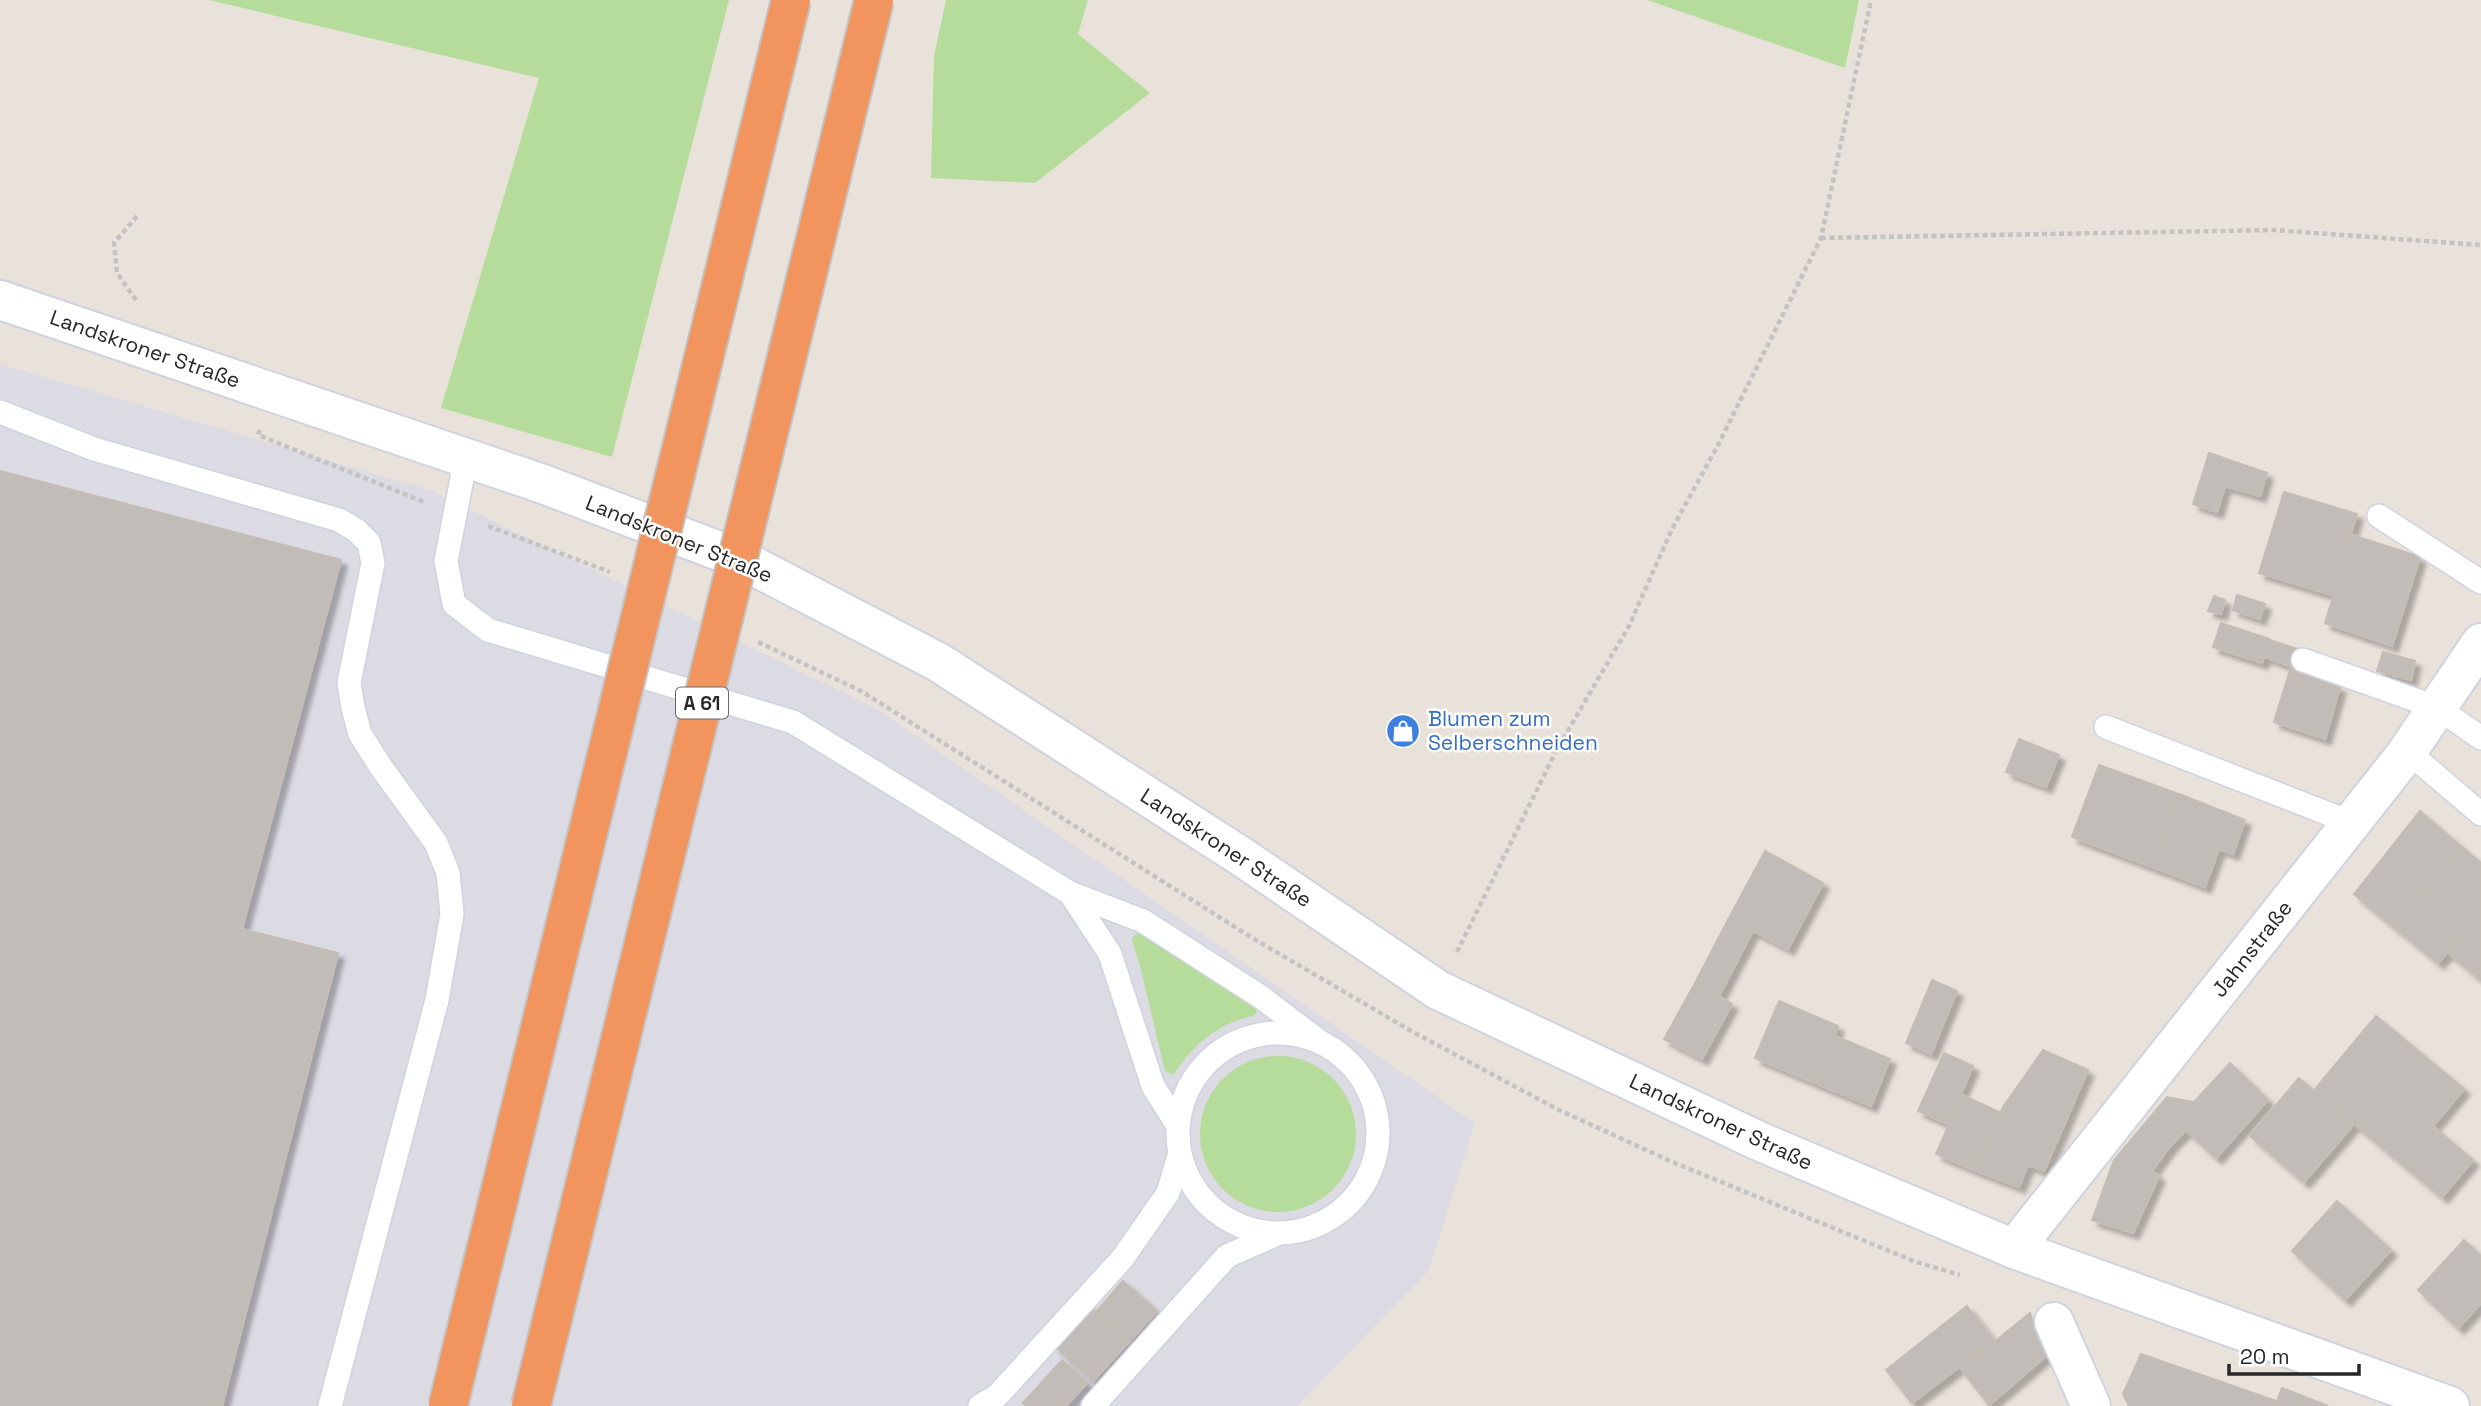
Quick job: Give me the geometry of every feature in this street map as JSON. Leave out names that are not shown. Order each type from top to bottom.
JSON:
[{"type":"highway","points":[[448,1406],[791,0]]},
{"type":"highway","name":"A 61","points":[[531,1406],[874,0]]},
{"type":"main road","name":"Landskroner Straße","points":[[0,300],[543,484],[740,559],[938,662],[1239,855],[1438,990],[1760,1142],[2014,1250],[2449,1406]]},
{"type":"main road","name":"Jahnstraße","points":[[2014,1250],[2352,823],[2438,708],[2481,643]]},
{"type":"main road","points":[[2054,1322],[2091,1406]]},
{"type":"lane","points":[[0,412],[94,449],[339,520],[356,530],[369,543],[373,563],[349,683],[353,708],[360,734],[436,843],[448,873],[452,914],[437,1000],[330,1406]]},
{"type":"lane","points":[[466,458],[446,561],[454,604],[488,630],[793,722],[1070,892],[1143,921],[1261,997],[1347,1060],[1367,1085],[1378,1118],[1376,1153],[1364,1186],[1341,1212],[1311,1229],[1277,1234],[1227,1256],[1093,1406]]},
{"type":"lane","points":[[2379,516],[2481,582]]},
{"type":"lane","points":[[2303,660],[2438,708],[2481,738]]},
{"type":"lane","points":[[2106,727],[2352,823]]},
{"type":"lane","points":[[2407,751],[2481,814]]},
{"type":"lane","points":[[1070,892],[1110,954],[1153,1086],[1177,1124]]},
{"type":"lane","points":[[1277,1234],[1242,1228],[1212,1210],[1191,1185],[1179,1156],[1177,1124],[1185,1093],[1202,1065],[1227,1045],[1258,1034],[1289,1033],[1320,1042]]},
{"type":"lane","points":[[980,1406],[997,1396],[1122,1259],[1168,1193],[1179,1156]]},
{"type":"path","points":[[1438,990],[1556,751],[1629,626],[1672,529],[1718,445],[1821,238],[1871,0]]},
{"type":"path","points":[[1821,238],[2274,230],[2481,245]]},
{"type":"path","points":[[455,514],[621,576]]},
{"type":"path","points":[[753,639],[861,691],[1254,939],[1413,1032],[1557,1109],[1670,1161],[1916,1262],[1969,1277]]},
{"type":"shaded area","points":[[0,364],[432,491],[879,710],[1475,1123],[1429,1270],[1297,1406],[0,1406]]},
{"type":"green space","points":[[209,0],[729,0],[612,457],[441,408],[539,78]]},
{"type":"green space","points":[[946,0],[1088,0],[1078,34],[1150,93],[1035,183],[931,178],[934,56]]},
{"type":"green space","points":[[1647,0],[1859,0],[1845,68]]},
{"type":"green space","points":[[1141,932],[1257,1008],[1256,1014],[1225,1025],[1208,1037],[1193,1050],[1173,1075],[1165,1071],[1132,939]]},
{"type":"green space","points":[[1278,1056],[1308,1062],[1333,1079],[1350,1104],[1356,1134],[1350,1164],[1333,1189],[1308,1206],[1278,1212],[1248,1206],[1223,1189],[1206,1164],[1200,1134],[1206,1104],[1223,1079],[1248,1062]]},
{"type":"building","points":[[2209,453],[2267,473],[2260,496],[2225,486],[2217,512],[2193,504]]},
{"type":"building","points":[[0,471],[341,560],[242,929],[338,953],[222,1406],[0,1406]]},
{"type":"building","points":[[2284,492],[2357,514],[2332,595],[2259,573]]},
{"type":"building","points":[[2352,535],[2420,557],[2392,646],[2325,623]]},
{"type":"building","points":[[2237,595],[2265,604],[2260,619],[2233,610]]},
{"type":"building","points":[[2214,596],[2225,600],[2221,614],[2208,611]]},
{"type":"building","points":[[2221,623],[2269,639],[2262,663],[2213,647]]},
{"type":"building","points":[[2270,640],[2300,650],[2295,668],[2265,657]]},
{"type":"building","points":[[2383,652],[2415,661],[2411,680],[2377,671]]},
{"type":"building","points":[[2290,670],[2340,687],[2325,739],[2274,722]]},
{"type":"building","points":[[2019,739],[2059,755],[2046,787],[2006,772]]},
{"type":"building","points":[[2099,765],[2179,794],[2152,867],[2072,837]]},
{"type":"building","points":[[2179,794],[2245,820],[2233,854],[2219,849],[2205,887],[2152,867]]},
{"type":"building","points":[[2420,811],[2463,848],[2395,928],[2354,894]]},
{"type":"building","points":[[2463,848],[2481,863],[2481,913],[2438,963],[2396,928]]},
{"type":"building","points":[[1765,851],[1823,883],[1788,949],[1729,918]]},
{"type":"building","points":[[2481,913],[2481,980],[2447,952]]},
{"type":"building","points":[[1729,918],[1753,931],[1719,996],[1695,983]]},
{"type":"building","points":[[1932,980],[1957,991],[1931,1054],[1906,1043]]},
{"type":"building","points":[[1695,983],[1732,1004],[1702,1059],[1664,1039]]},
{"type":"building","points":[[1779,1001],[1838,1026],[1815,1083],[1755,1058]]},
{"type":"building","points":[[2376,1016],[2464,1089],[2433,1126],[2473,1160],[2442,1197],[2314,1090]]},
{"type":"building","points":[[1835,1036],[1890,1059],[1871,1106],[1815,1083]]},
{"type":"building","points":[[2043,1050],[2088,1070],[2044,1171],[2028,1165],[2019,1187],[1974,1170],[2003,1107]]},
{"type":"building","points":[[1944,1053],[1973,1066],[1948,1124],[1918,1111]]},
{"type":"building","points":[[2230,1063],[2268,1100],[2216,1158],[2186,1130],[2171,1145],[2142,1127],[2167,1097],[2194,1102]]},
{"type":"building","points":[[2299,1078],[2353,1125],[2304,1182],[2250,1136]]},
{"type":"building","points":[[1962,1095],[1999,1112],[1974,1170],[1936,1154]]},
{"type":"building","points":[[2142,1127],[2171,1145],[2152,1171],[2159,1176],[2133,1233],[2092,1220],[2114,1160]]},
{"type":"building","points":[[2337,1201],[2391,1250],[2345,1300],[2292,1251]]},
{"type":"building","points":[[2464,1240],[2481,1256],[2481,1303],[2458,1328],[2418,1290]]},
{"type":"building","points":[[1123,1281],[1157,1311],[1129,1342],[1096,1312]]},
{"type":"building","points":[[1090,1306],[1129,1342],[1093,1381],[1054,1345]]},
{"type":"building","points":[[1967,1306],[1994,1340],[1912,1403],[1886,1370]]},
{"type":"building","points":[[2030,1313],[2046,1356],[1989,1405],[1961,1369]]},
{"type":"building","points":[[2141,1354],[2276,1401],[2275,1406],[2129,1406],[2123,1394]]},
{"type":"building","points":[[1062,1360],[1087,1383],[1066,1406],[1026,1406],[1023,1403]]},
{"type":"building","points":[[2282,1388],[2328,1406],[2275,1406]]},
{"type":"place","name":"Blumen zum Selberschneiden","points":[[1403,731]]}]
